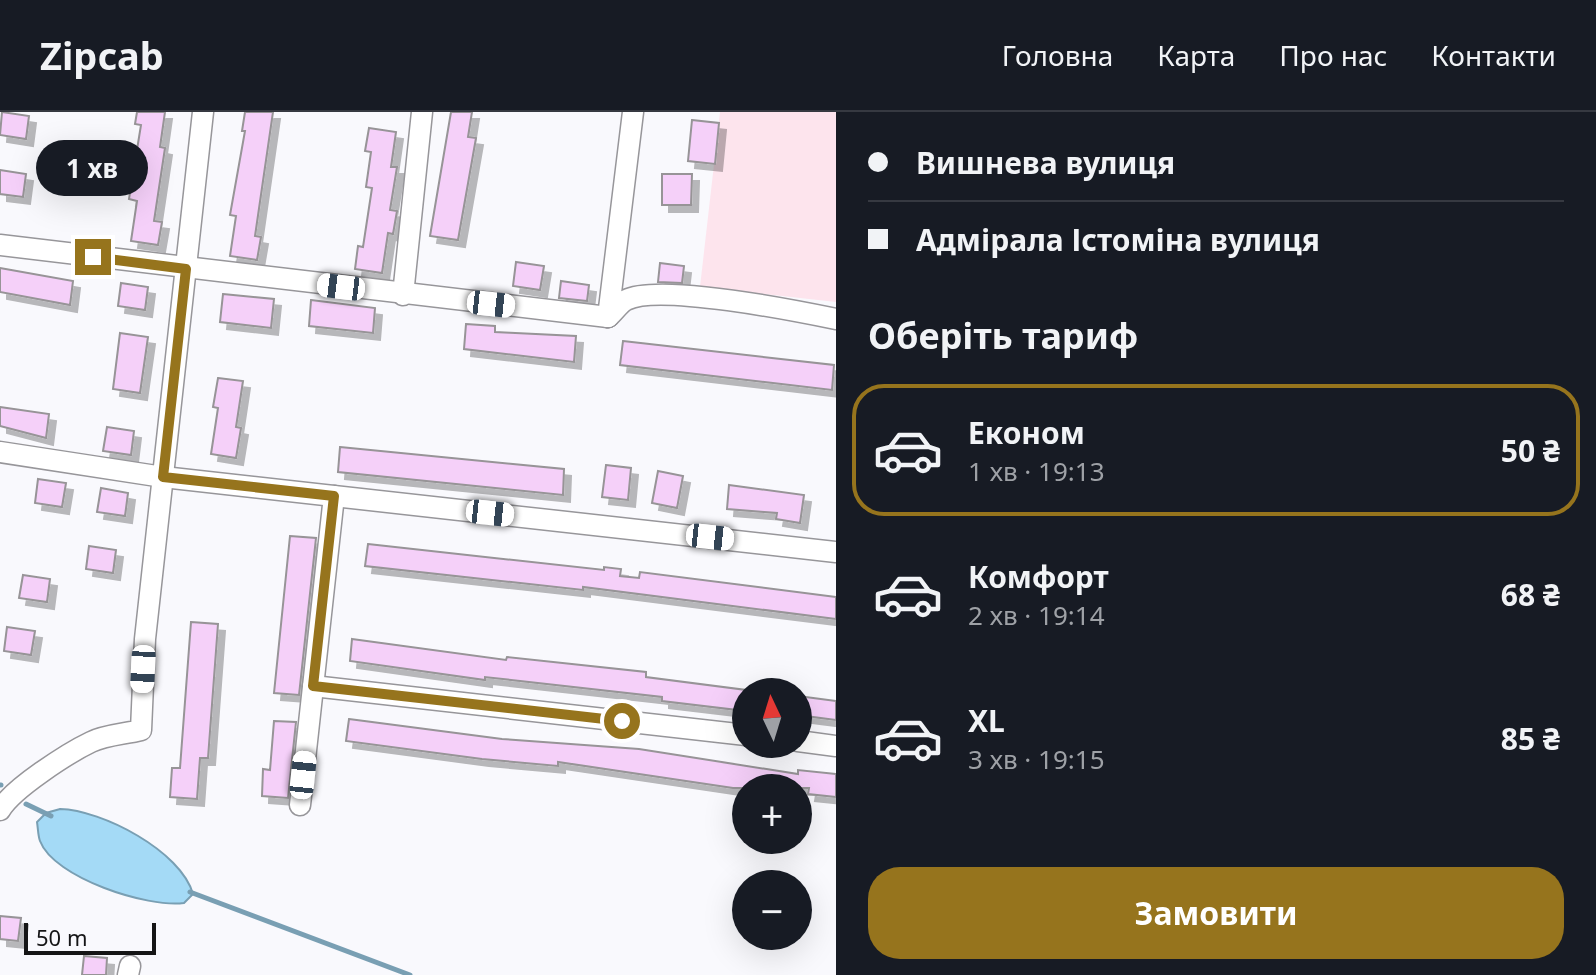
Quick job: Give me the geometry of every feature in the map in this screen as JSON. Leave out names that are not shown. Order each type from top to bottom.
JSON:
[{"type":"street","points":[[3,805],[28,781],[92,741],[141,730],[145,639],[203,112]]},
{"type":"street","points":[[403,295],[422,112]]},
{"type":"street","points":[[608,317],[633,112]]},
{"type":"street","points":[[0,245],[608,317],[626,300],[646,295],[764,305],[836,319]]},
{"type":"street","points":[[0,452],[163,477],[836,552]]},
{"type":"street","points":[[300,805],[334,496]]},
{"type":"street","points":[[313,686],[732,733]]},
{"type":"street","points":[[812,743],[836,746]]},
{"type":"shaded area","points":[[720,112],[836,112],[836,302],[700,287]]},
{"type":"water","points":[[60,809],[77,811],[117,825],[157,848],[186,878],[193,894],[184,903],[148,901],[104,888],[63,867],[40,841],[37,822],[46,813]]},
{"type":"building","points":[[2,112],[29,116],[26,139],[0,135]]},
{"type":"building","points":[[137,112],[165,112],[160,147],[165,148],[154,221],[162,222],[158,245],[131,241],[137,201],[129,199],[141,125],[135,124]]},
{"type":"building","points":[[245,112],[273,112],[255,236],[261,237],[257,260],[230,256],[236,216],[230,215],[245,131],[242,131]]},
{"type":"building","points":[[451,112],[472,112],[468,137],[476,138],[458,240],[430,236]]},
{"type":"building","points":[[692,120],[719,123],[715,164],[688,161]]},
{"type":"building","points":[[369,128],[396,132],[391,167],[397,167],[390,210],[397,211],[393,234],[388,233],[382,273],[355,269],[358,246],[363,247],[372,188],[366,187],[371,152],[365,151]]},
{"type":"building","points":[[0,170],[26,174],[23,197],[0,194]]},
{"type":"building","points":[[662,174],[692,174],[691,205],[662,205]]},
{"type":"building","points":[[516,262],[544,266],[540,290],[513,286]]},
{"type":"building","points":[[660,263],[684,266],[682,283],[658,282]]},
{"type":"building","points":[[0,268],[73,281],[70,305],[0,292]]},
{"type":"building","points":[[561,281],[589,285],[587,301],[559,298]]},
{"type":"building","points":[[121,283],[148,287],[145,310],[118,306]]},
{"type":"building","points":[[223,294],[274,299],[271,328],[220,322]]},
{"type":"building","points":[[311,300],[375,308],[373,333],[309,326]]},
{"type":"building","points":[[466,324],[495,326],[495,332],[576,336],[574,362],[464,349]]},
{"type":"building","points":[[120,333],[148,337],[140,393],[113,389]]},
{"type":"building","points":[[623,341],[834,365],[832,390],[620,365]]},
{"type":"building","points":[[218,378],[243,381],[236,427],[241,428],[236,458],[211,454],[218,408],[213,407]]},
{"type":"building","points":[[0,407],[49,414],[46,438],[0,426]]},
{"type":"building","points":[[107,427],[134,431],[131,455],[103,451]]},
{"type":"building","points":[[340,447],[564,469],[563,495],[338,472]]},
{"type":"building","points":[[606,465],[631,468],[628,500],[602,497]]},
{"type":"building","points":[[658,471],[683,476],[677,508],[652,503]]},
{"type":"building","points":[[38,479],[66,483],[62,507],[35,503]]},
{"type":"building","points":[[729,485],[804,495],[800,523],[776,519],[777,513],[727,509]]},
{"type":"building","points":[[101,488],[128,493],[125,516],[97,512]]},
{"type":"building","points":[[290,536],[316,538],[299,695],[274,693]]},
{"type":"building","points":[[368,544],[604,570],[604,567],[621,569],[620,576],[639,578],[640,572],[836,597],[836,619],[583,587],[583,590],[365,566]]},
{"type":"building","points":[[89,546],[116,550],[113,573],[86,569]]},
{"type":"building","points":[[23,575],[50,579],[47,602],[19,598]]},
{"type":"building","points":[[191,622],[218,624],[208,758],[200,758],[197,799],[170,797],[172,768],[180,768]]},
{"type":"building","points":[[7,627],[35,631],[31,655],[4,651]]},
{"type":"building","points":[[352,639],[506,660],[507,657],[646,672],[646,677],[732,688],[732,709],[662,701],[662,697],[485,677],[485,680],[350,661]]},
{"type":"building","points":[[812,698],[836,701],[836,720],[812,717]]},
{"type":"building","points":[[349,719],[502,739],[639,749],[798,774],[732,774],[732,788],[558,762],[558,766],[482,759],[346,741]]},
{"type":"building","points":[[274,721],[296,722],[288,798],[262,796],[263,769],[270,770]]},
{"type":"building","points":[[798,770],[836,774],[836,797],[812,794],[812,774],[798,774]]},
{"type":"building","points":[[0,916],[21,918],[18,941],[0,939]]},
{"type":"building","points":[[84,956],[107,958],[106,975],[82,975]]},
{"type":"waterway","points":[[26,804],[51,816]]},
{"type":"waterway","points":[[190,892],[410,975]]},
{"type":"route","points":[[93,257],[186,269],[163,477],[334,496],[313,686],[622,721]]}]
